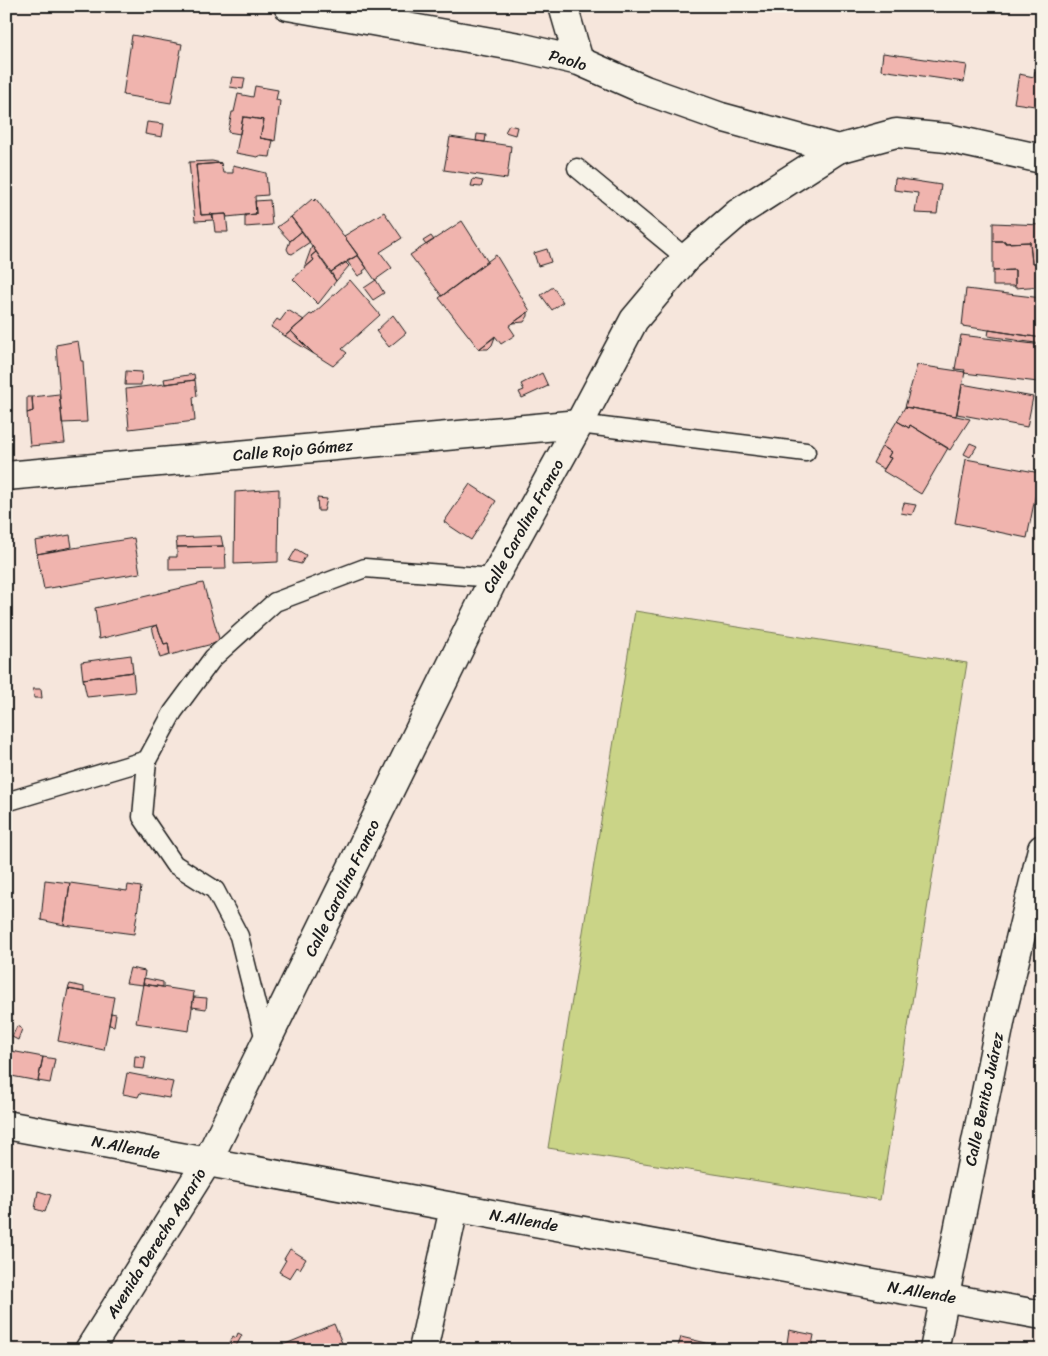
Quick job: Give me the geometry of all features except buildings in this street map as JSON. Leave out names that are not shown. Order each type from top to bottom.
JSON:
[{"type":"street","name":"Paolo","points":[[288,6],[519,46],[579,61],[645,90],[721,117],[838,149]]},
{"type":"street","points":[[563,6],[579,61]]},
{"type":"street","name":"Calle Carolina Franco","points":[[207,1162],[494,578],[634,320],[686,258],[738,213],[838,149],[896,134],[946,138],[1042,159]]},
{"type":"street","name":"Calle Rojo Gómez","points":[[6,476],[579,424]]},
{"type":"street","name":"Calle Benito Juárez","points":[[934,1350],[1002,1013],[1042,849]]},
{"type":"street","name":"N.Allende","points":[[6,1125],[1042,1315]]},
{"type":"street","name":"Avenida Derecho Agrario","points":[[89,1350],[207,1162]]},
{"type":"street","points":[[423,1350],[454,1208]]},
{"type":"lane","points":[[577,168],[686,258]]},
{"type":"lane","points":[[579,424],[806,452]]},
{"type":"lane","points":[[266,1044],[239,936],[215,890],[174,864],[142,817],[146,760],[173,712],[213,658],[275,602],[365,568],[494,578]]},
{"type":"lane","points":[[6,802],[146,760]]},
{"type":"green space","points":[[635,611],[967,663],[880,1200],[548,1148]]}]
